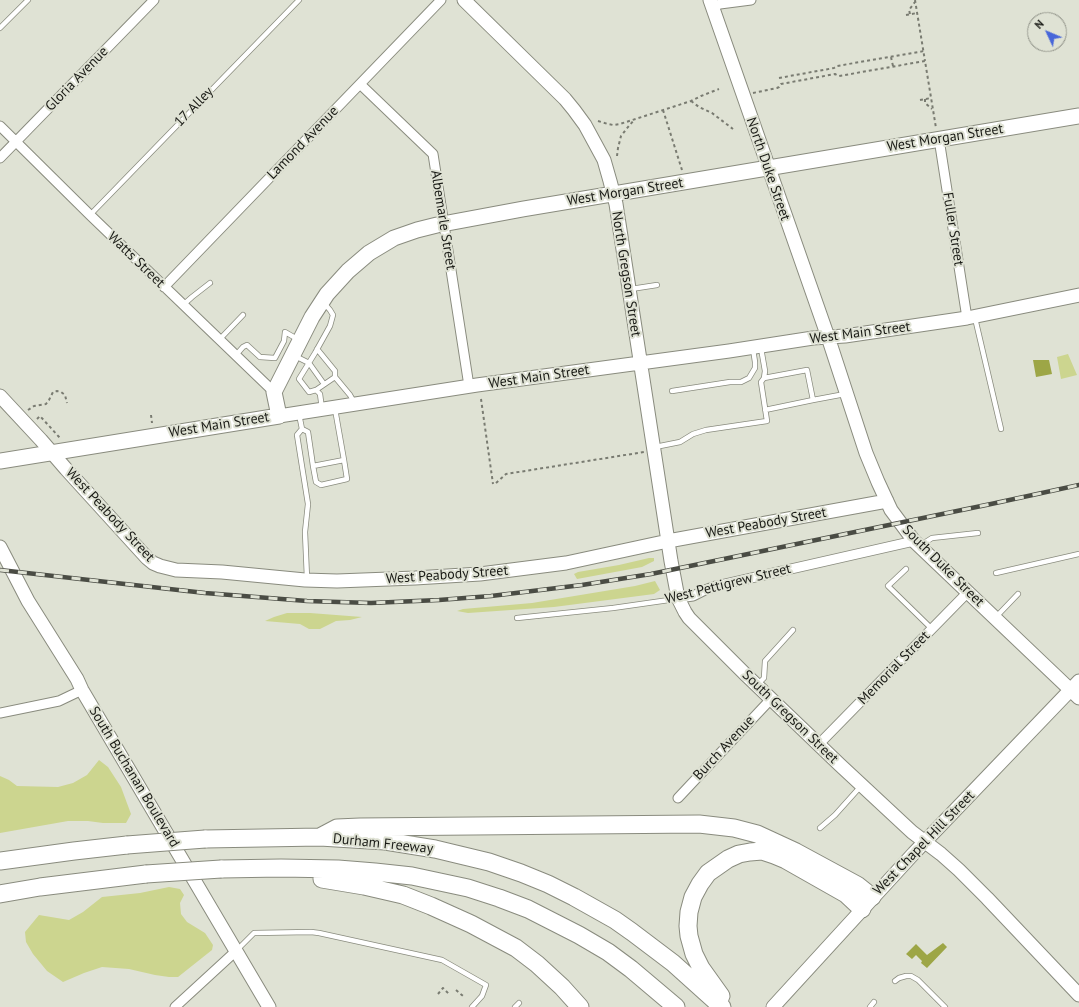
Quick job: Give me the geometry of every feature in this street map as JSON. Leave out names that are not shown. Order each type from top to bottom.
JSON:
[{"type":"highway","points":[[320,837],[337,828],[360,827],[699,824],[734,828],[757,834],[796,852],[857,885],[867,903]]},
{"type":"highway","name":"Durham Freeway","points":[[0,861],[127,845],[205,839],[320,837],[385,841],[436,849],[489,862],[521,873],[548,884],[600,911],[632,932],[673,963],[722,1007]]},
{"type":"highway","points":[[726,1007],[720,994],[708,978],[694,954],[688,926],[689,912],[693,897],[708,873],[718,865],[739,854],[762,851],[786,860],[846,894],[867,903]]},
{"type":"highway","points":[[281,868],[310,877],[335,880],[403,896],[431,906],[471,924],[516,948],[537,964],[562,987],[580,1007]]},
{"type":"highway","name":"Durham Freeway","points":[[0,894],[61,884],[146,874],[221,869],[338,869],[412,876],[468,888],[528,909],[553,921],[608,952],[637,973],[676,1007]]},
{"type":"main road","name":"North Gregson Street","points":[[464,0],[550,84],[574,110],[585,125],[604,160],[613,194],[640,363]]},
{"type":"main road","name":"North Duke Street","points":[[711,3],[828,337]]},
{"type":"main road","name":"West Morgan Street","points":[[274,392],[312,317],[334,285],[369,253],[394,238],[428,227],[490,215],[768,167],[937,134],[1079,116]]},
{"type":"main road","name":"West Main Street","points":[[0,461],[469,386],[813,338],[845,336],[971,317],[1079,295]]},
{"type":"main road","name":"South Duke Street","points":[[828,337],[866,453],[887,501],[900,523],[917,544],[995,618],[1076,689]]},
{"type":"main road","name":"South Gregson Street","points":[[640,363],[649,450],[678,598],[689,618],[771,699],[912,832],[959,870],[1079,995]]},
{"type":"main road","points":[[274,392],[279,416]]},
{"type":"main road","name":"West Peabody Street","points":[[0,396],[147,558],[160,566],[176,570],[222,572],[307,580],[368,580],[480,574],[566,563],[668,541],[887,501]]},
{"type":"main road","name":"South Buchanan Boulevard","points":[[0,547],[26,596],[77,679],[82,690],[269,1007]]},
{"type":"main road","name":"West Chapel Hill Street","points":[[778,1005],[867,903],[925,841],[1076,689]]},
{"type":"street","name":"Gloria Avenue","points":[[0,158],[154,0]]},
{"type":"street","name":"Lamond Avenue","points":[[164,287],[441,0]]},
{"type":"street","points":[[711,3],[720,4],[751,0]]},
{"type":"street","name":"Albemarle Street","points":[[360,84],[433,154],[469,386]]},
{"type":"street","name":"Watts Street","points":[[0,126],[235,356],[274,392]]},
{"type":"street","name":"Fuller Street","points":[[937,134],[971,317]]},
{"type":"street","name":"West Pettigrew Street","points":[[678,598],[693,596],[716,586],[917,544]]},
{"type":"street","name":"Memorial Street","points":[[820,744],[968,592]]},
{"type":"street","points":[[0,713],[59,701],[82,690]]},
{"type":"street","name":"Burch Avenue","points":[[678,798],[771,699]]},
{"type":"street","points":[[176,1007],[236,951]]},
{"type":"lane","points":[[0,28],[28,0]]},
{"type":"lane","name":"17 Alley","points":[[90,215],[299,0]]},
{"type":"lane","points":[[183,305],[210,283]]},
{"type":"lane","points":[[629,289],[657,285]]},
{"type":"lane","points":[[322,301],[333,315],[330,326],[299,379],[309,392],[316,390],[335,377]]},
{"type":"lane","points":[[219,340],[243,315]]},
{"type":"lane","points":[[971,317],[1001,429]]},
{"type":"lane","points":[[235,356],[243,347],[247,345],[260,357],[275,358],[284,341],[285,332],[301,340]]},
{"type":"lane","points":[[649,450],[680,442],[693,434],[706,430],[767,421],[761,382],[764,378],[765,371],[757,347]]},
{"type":"lane","points":[[672,391],[730,382],[741,382],[749,378],[755,368],[757,347]]},
{"type":"lane","points":[[317,349],[335,371],[335,377],[350,395],[355,404]]},
{"type":"lane","points":[[293,355],[309,363],[324,384]]},
{"type":"lane","points":[[764,378],[807,370],[813,400]]},
{"type":"lane","points":[[302,429],[308,432],[316,482],[321,485],[347,479],[344,460],[329,408],[316,390]]},
{"type":"lane","points":[[765,410],[846,394]]},
{"type":"lane","points":[[299,412],[302,429],[298,435],[308,504],[305,532],[307,580]]},
{"type":"lane","points":[[314,466],[344,460]]},
{"type":"lane","points":[[917,544],[932,538],[978,533]]},
{"type":"lane","points":[[996,573],[1079,554]]},
{"type":"lane","points":[[906,569],[888,586],[932,629]]},
{"type":"lane","points":[[995,618],[1018,594]]},
{"type":"lane","name":"West Pettigrew Street","points":[[517,618],[613,608],[678,598]]},
{"type":"lane","points":[[757,685],[764,678],[765,661],[793,630]]},
{"type":"lane","points":[[820,828],[835,815],[862,785]]},
{"type":"lane","points":[[236,951],[254,933],[319,933],[442,960],[486,985],[482,996],[472,1007]]},
{"type":"lane","points":[[895,981],[899,978],[912,976],[946,1007]]},
{"type":"lane","points":[[870,1007],[874,1002]]},
{"type":"lane","points":[[515,1007],[519,1003]]},
{"type":"path","points":[[915,0],[937,134]]},
{"type":"path","points":[[910,14],[909,10],[915,0]]},
{"type":"path","points":[[906,15],[917,13]]},
{"type":"path","points":[[779,78],[924,51]]},
{"type":"path","points":[[891,57],[893,66]]},
{"type":"path","points":[[752,93],[777,88],[781,84],[835,74],[839,76],[925,61]]},
{"type":"path","points":[[834,68],[835,74]]},
{"type":"path","points":[[598,121],[604,124],[613,125],[634,120],[691,101],[719,89]]},
{"type":"path","points":[[920,100],[931,98]]},
{"type":"path","points":[[925,99],[925,103],[933,110]]},
{"type":"path","points":[[691,101],[717,117],[732,129]]},
{"type":"path","points":[[663,110],[682,171]]},
{"type":"path","points":[[617,156],[621,136],[634,120]]},
{"type":"path","points":[[28,410],[34,406],[46,404],[53,392],[57,391],[65,395],[67,403]]},
{"type":"path","points":[[481,399],[493,484]]},
{"type":"path","points":[[151,415],[152,423]]},
{"type":"path","points":[[37,419],[40,416],[60,438]]},
{"type":"path","points":[[496,483],[506,474],[649,450]]},
{"type":"path","points":[[438,994],[443,988],[450,995]]},
{"type":"path","points":[[456,990],[463,996]]},
{"type":"shaded area","points":[[1068,354],[1077,375],[1061,379],[1057,357]]},
{"type":"shaded area","points":[[1033,360],[1049,360],[1052,374],[1036,377]]},
{"type":"shaded area","points":[[654,558],[654,561],[642,567],[577,579],[574,574],[578,572]]},
{"type":"shaded area","points":[[655,581],[660,590],[654,594],[554,607],[468,613],[457,611],[463,609],[532,603],[635,586]]},
{"type":"shaded area","points":[[287,613],[310,613],[362,617],[336,621],[320,629],[309,629],[300,624],[265,621]]},
{"type":"shaded area","points":[[99,760],[108,767],[121,787],[131,814],[126,823],[68,821],[0,833],[0,776],[17,786],[58,787],[73,783],[87,775]]},
{"type":"shaded area","points":[[169,887],[180,889],[184,895],[180,903],[181,914],[187,922],[205,933],[213,945],[212,950],[178,977],[155,975],[129,969],[102,967],[63,982],[47,971],[33,954],[26,942],[25,932],[39,915],[69,920],[83,912],[102,897],[140,893]]},
{"type":"shaded area","points":[[943,943],[947,947],[927,968],[921,963],[922,961],[916,955],[912,959],[906,954],[916,944],[927,955]]},
{"type":"railway","points":[[0,570],[205,593],[307,601],[371,603],[491,596],[582,585],[651,574],[1079,485]]}]
